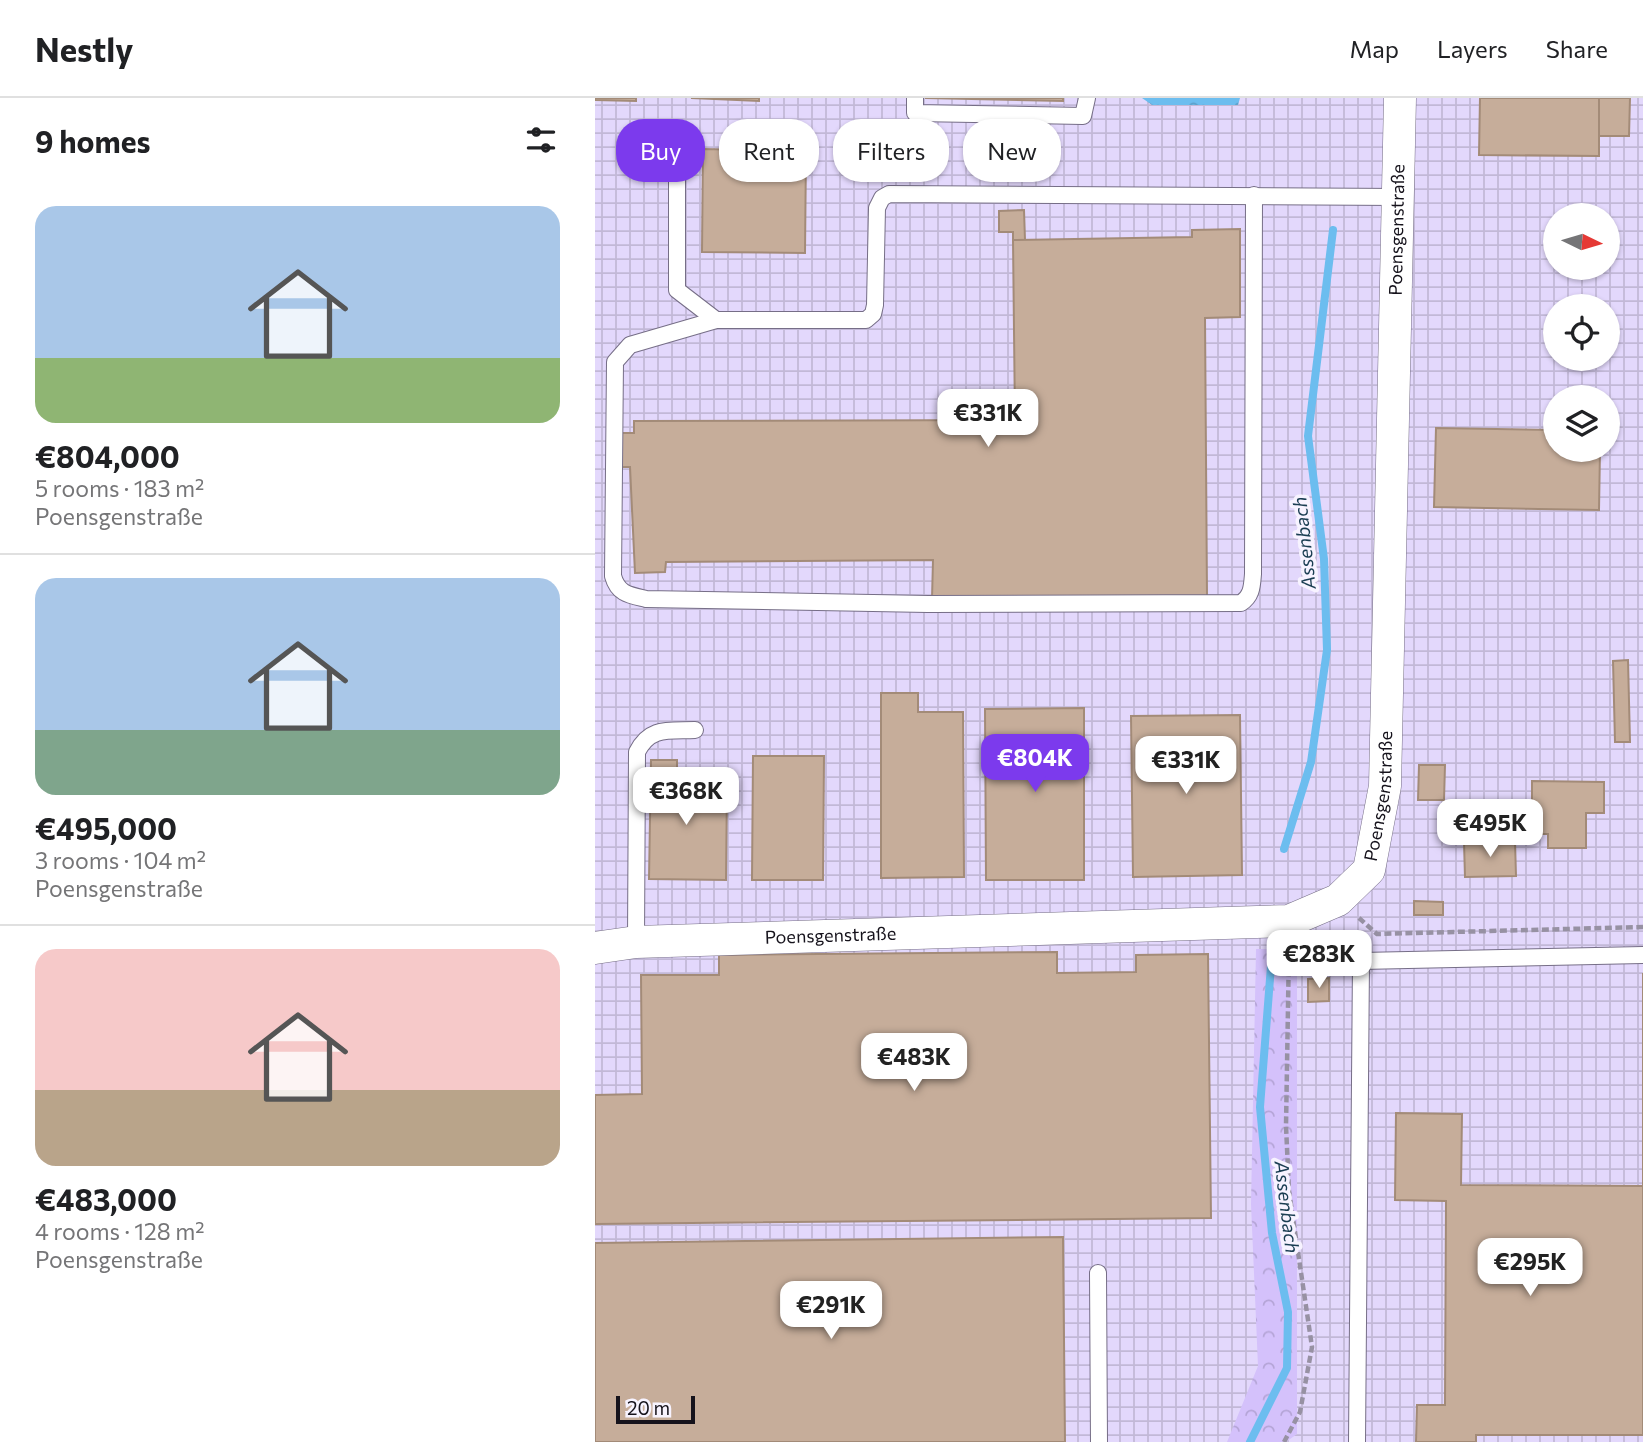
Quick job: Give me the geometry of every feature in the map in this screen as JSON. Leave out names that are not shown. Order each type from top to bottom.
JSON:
[{"type":"street","name":"Poensgenstraße","points":[[595,948],[636,942],[1289,921],[1338,900],[1369,870],[1385,786],[1401,98]]},
{"type":"street","points":[[595,927],[636,942]]},
{"type":"street","points":[[595,971],[636,942]]},
{"type":"lane","points":[[915,98],[915,113],[1083,116],[1087,98]]},
{"type":"lane","points":[[677,182],[677,290],[716,320]]},
{"type":"lane","points":[[1254,195],[1253,574],[1248,599],[1241,603],[927,604],[646,599],[626,595],[616,587],[613,576],[615,362],[630,345],[716,320],[866,320],[873,314],[875,305],[877,208],[889,194],[1254,195],[1399,197]]},
{"type":"lane","points":[[636,942],[637,752],[642,742],[652,733],[695,730]]},
{"type":"lane","points":[[1357,1442],[1361,961],[1643,955]]},
{"type":"lane","points":[[1098,1273],[1099,1442]]},
{"type":"path","points":[[1338,900],[1377,934],[1643,927]]},
{"type":"path","points":[[1284,1442],[1300,1412],[1312,1347],[1289,1191],[1286,1126],[1289,921]]},
{"type":"shaded area","points":[[595,98],[1643,98],[1643,1442],[595,1442]]},
{"type":"green space","points":[[1256,949],[1297,949],[1297,1434],[1286,1442],[1227,1442],[1258,1366],[1251,1204]]},
{"type":"water","points":[[1142,98],[1240,98],[1238,105],[1152,105]]},
{"type":"building","points":[[636,98],[636,101],[595,100]]},
{"type":"building","points":[[691,98],[759,98],[759,101]]},
{"type":"building","points":[[925,98],[1063,98],[1063,101]]},
{"type":"building","points":[[1480,98],[1599,98],[1599,156],[1479,155]]},
{"type":"building","points":[[1599,98],[1630,98],[1629,136],[1599,136]]},
{"type":"building","points":[[705,149],[719,149],[719,182],[806,182],[805,253],[702,252]]},
{"type":"building","points":[[1024,210],[1025,240],[1013,240],[1013,232],[999,232],[999,211]]},
{"type":"building","points":[[1240,229],[1240,317],[1205,318],[1207,596],[932,599],[933,560],[666,562],[665,572],[635,573],[630,467],[618,467],[621,433],[634,433],[634,421],[1015,420],[1013,240],[1192,237],[1192,230]]},
{"type":"building","points":[[1436,428],[1543,430],[1543,462],[1600,462],[1599,510],[1434,507]]},
{"type":"building","points":[[1628,660],[1630,742],[1615,742],[1613,661]]},
{"type":"building","points":[[881,693],[918,693],[918,712],[963,712],[964,877],[881,878]]},
{"type":"building","points":[[1084,708],[1084,880],[986,880],[985,709]]},
{"type":"building","points":[[1240,715],[1242,875],[1133,877],[1131,716]]},
{"type":"building","points":[[753,756],[824,756],[823,880],[752,880]]},
{"type":"building","points":[[651,760],[677,760],[677,783],[727,783],[726,880],[649,879]]},
{"type":"building","points":[[1419,765],[1445,765],[1444,800],[1418,800]]},
{"type":"building","points":[[1532,781],[1604,782],[1604,813],[1586,813],[1586,848],[1548,848],[1548,834],[1532,834]]},
{"type":"building","points":[[1515,841],[1516,876],[1465,877],[1464,842]]},
{"type":"building","points":[[1414,901],[1443,902],[1443,915],[1414,915]]},
{"type":"building","points":[[1057,952],[1057,973],[1136,972],[1136,955],[1208,954],[1211,1218],[595,1224],[595,1095],[642,1094],[641,975],[719,975],[719,955]]},
{"type":"building","points":[[1329,978],[1329,1001],[1308,1002],[1308,979]]},
{"type":"building","points":[[1396,1113],[1462,1114],[1461,1185],[1643,1186],[1643,1435],[1476,1435],[1476,1442],[1416,1442],[1417,1405],[1445,1405],[1446,1201],[1395,1200]]},
{"type":"building","points":[[1063,1237],[1065,1442],[595,1442],[595,1243]]},
{"type":"waterway","name":"Assenbach","points":[[1284,849],[1311,762],[1327,650],[1324,559],[1308,436],[1333,230]]},
{"type":"waterway","name":"Assenbach","points":[[1250,1442],[1287,1368],[1288,1312],[1272,1233],[1260,1107],[1271,966]]}]
